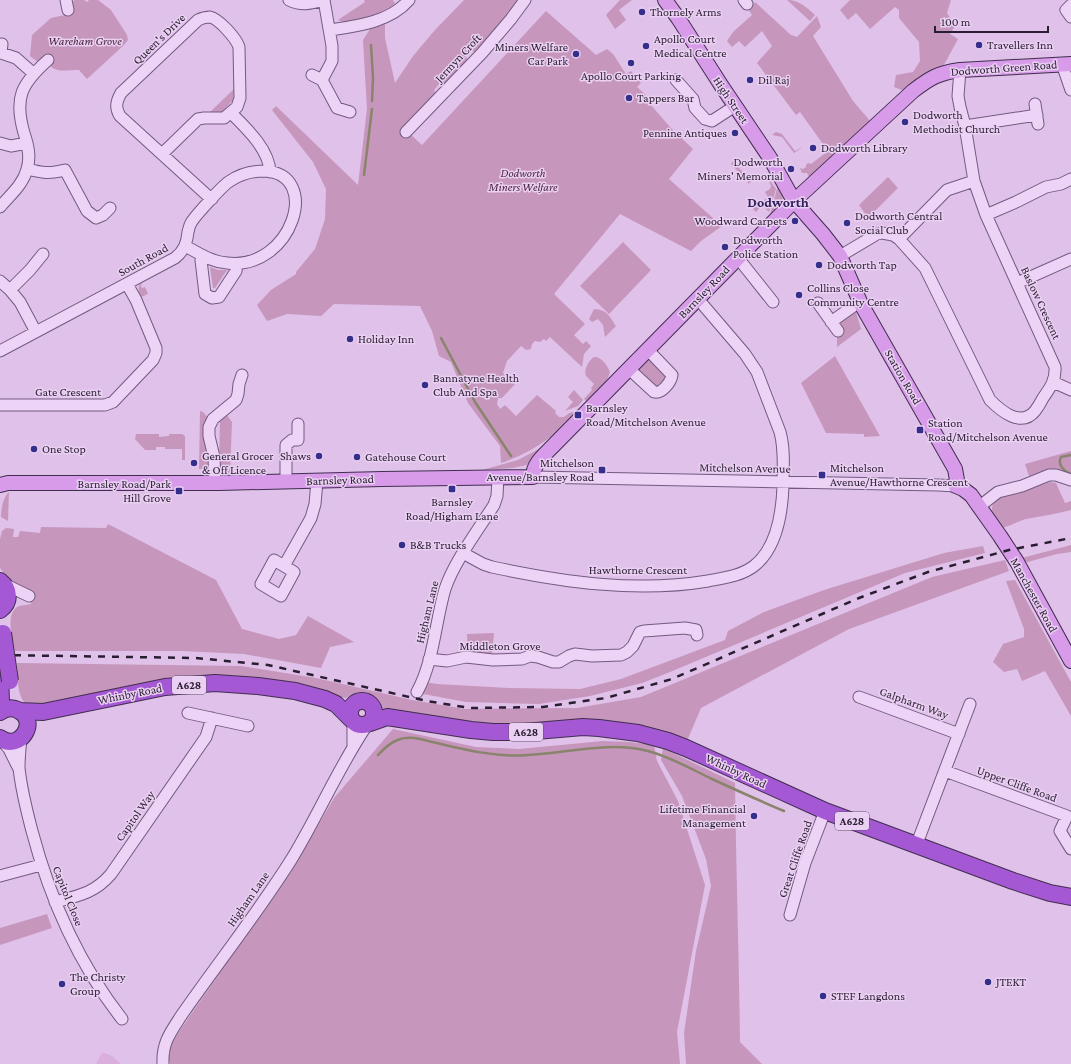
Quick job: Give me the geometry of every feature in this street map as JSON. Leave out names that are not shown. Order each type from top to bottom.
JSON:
[{"type":"highway","points":[[0,711],[4,679],[3,607],[8,594],[1,582]]},
{"type":"highway","points":[[4,679],[13,703],[25,716],[24,732]]},
{"type":"highway","name":"Whinby Road","points":[[0,711],[10,708],[43,712],[165,687],[215,683],[258,686],[296,691],[325,699],[336,704],[360,722],[387,717]]},
{"type":"highway","points":[[363,703],[372,706],[374,714],[372,720],[360,722],[350,711],[353,704],[363,703]]},
{"type":"highway","name":"Whinby Road","points":[[336,704],[363,703],[387,717],[471,730],[492,732],[524,732],[583,727],[638,733],[668,741],[686,748],[825,811],[916,846],[1013,881],[1071,897]]},
{"type":"highway","points":[[0,738],[10,742],[16,741],[43,712]]},
{"type":"main road","name":"High Street","points":[[665,0],[770,158],[794,201]]},
{"type":"main road","name":"Dodworth Green Road","points":[[794,201],[913,91],[935,76],[944,72],[960,70],[1067,64]]},
{"type":"main road","points":[[770,158],[782,168],[792,180],[798,183],[806,184],[815,181]]},
{"type":"main road","name":"Station Road","points":[[794,201],[828,239],[840,256],[861,304],[955,469],[957,480],[956,486]]},
{"type":"main road","name":"Barnsley Road","points":[[0,485],[14,483],[215,483],[498,477],[533,478],[533,471],[540,460],[794,201]]},
{"type":"main road","points":[[956,486],[972,495],[980,506]]},
{"type":"main road","name":"Manchester Road","points":[[980,506],[1017,562],[1071,661]]},
{"type":"street","points":[[289,0],[296,4],[308,4],[323,0],[330,30],[332,61],[317,77],[337,108],[350,112]]},
{"type":"street","points":[[330,30],[374,22],[393,13],[409,0]]},
{"type":"street","name":"Jermyn Croft","points":[[406,132],[482,53],[525,0]]},
{"type":"street","points":[[1071,5],[1066,10],[1071,17]]},
{"type":"street","name":"Queen's Drive","points":[[212,199],[120,116],[116,110],[117,99],[121,93],[198,20],[211,18],[217,21],[237,41],[239,47],[240,98],[237,107],[231,113]]},
{"type":"street","points":[[1,50],[16,58],[33,73]]},
{"type":"street","points":[[0,206],[20,184],[27,169],[29,156],[20,118],[19,102],[26,83],[33,73],[48,60]]},
{"type":"street","points":[[1067,64],[1071,90]]},
{"type":"street","name":"Baslow Crescent","points":[[899,239],[926,268],[990,400],[999,409],[1015,418],[1030,416],[1035,412],[1053,382],[1056,374],[1056,367],[986,215],[974,181],[965,126],[958,96],[960,70]]},
{"type":"street","points":[[676,80],[693,99],[695,108],[705,119],[712,121],[736,106]]},
{"type":"street","points":[[965,126],[1037,120],[1035,104]]},
{"type":"street","points":[[162,154],[198,119],[224,118],[231,113],[266,154],[270,165],[270,172],[282,175],[289,181],[294,190],[295,205],[290,228],[275,247],[262,256],[252,261],[237,264],[214,261],[185,246]]},
{"type":"street","points":[[0,143],[11,146],[27,143]]},
{"type":"street","points":[[27,169],[51,173],[69,167],[86,211],[95,222],[110,208]]},
{"type":"street","name":"South Road","points":[[0,351],[175,258],[185,246],[190,224],[228,182],[240,175],[257,171],[270,172]]},
{"type":"street","points":[[986,215],[1046,187],[1061,184],[1071,179]]},
{"type":"street","points":[[840,256],[877,234],[882,233],[893,235],[899,239],[947,190],[974,181]]},
{"type":"street","points":[[10,290],[30,270],[43,254]]},
{"type":"street","points":[[203,256],[201,260],[205,294],[212,298],[219,297],[236,271],[237,264]]},
{"type":"street","points":[[738,258],[765,287],[773,302]]},
{"type":"street","points":[[1017,283],[1071,259]]},
{"type":"street","points":[[0,281],[20,302],[36,332]]},
{"type":"street","name":"Gate Crescent","points":[[0,405],[105,405],[113,402],[153,360],[156,353],[156,348],[145,320],[128,284]]},
{"type":"street","name":"Hawthorne Crescent","points":[[463,553],[492,567],[591,584],[658,586],[695,583],[739,574],[754,567],[770,547],[779,522],[783,482],[782,438],[757,372],[745,354],[698,299]]},
{"type":"street","points":[[818,303],[838,331]]},
{"type":"street","points":[[831,322],[855,305],[861,304]]},
{"type":"street","points":[[629,369],[654,392],[657,393],[661,391],[672,379],[672,375],[648,350]]},
{"type":"street","points":[[215,483],[214,457],[209,436],[209,426],[213,419],[236,400],[238,394],[238,384],[242,375]]},
{"type":"street","points":[[1053,382],[1071,390]]},
{"type":"street","points":[[286,481],[286,446],[292,440],[298,440],[298,424]]},
{"type":"street","points":[[980,506],[998,492],[1022,486],[1049,476],[1056,475],[1071,480]]},
{"type":"street","name":"Higham Lane","points":[[417,692],[426,675],[449,578],[463,553],[494,505],[497,496],[498,477]]},
{"type":"street","name":"Mitchelson Avenue","points":[[533,478],[956,486]]},
{"type":"street","points":[[284,566],[311,518],[315,504],[317,481]]},
{"type":"street","name":"Middleton Grove","points":[[429,660],[447,661],[466,657],[493,660],[522,659],[530,656],[558,662],[575,654],[592,656],[621,655],[633,646],[640,632],[644,631],[686,628],[696,630],[697,635]]},
{"type":"street","name":"Galpharm Way","points":[[859,697],[959,734]]},
{"type":"street","points":[[916,846],[970,704]]},
{"type":"street","points":[[188,713],[248,726]]},
{"type":"street","name":"Capitol Way","points":[[56,902],[94,890],[111,874],[206,737],[212,718]]},
{"type":"street","name":"Higham Lane","points":[[163,1064],[163,1053],[166,1040],[170,1033],[291,858],[353,745],[360,722]]},
{"type":"street","name":"Capitol Close","points":[[24,732],[20,770],[29,819],[41,865],[67,929],[84,964],[103,996],[122,1019]]},
{"type":"street","name":"Capitol Close","points":[[0,738],[9,749],[20,770]]},
{"type":"street","name":"Upper Cliffe Road","points":[[945,770],[1067,816],[1060,831],[1071,849]]},
{"type":"street","name":"Great Cliffe Road","points":[[790,916],[805,863],[825,811]]},
{"type":"street","points":[[0,876],[41,865]]},
{"type":"shaded area","points":[[102,1052],[112,1056],[121,1064],[96,1064]]},
{"type":"green space","name":"Wareham Grove","points":[[74,0],[84,0],[87,2],[89,0],[98,0],[111,10],[127,35],[128,40],[87,79],[79,70],[62,71],[54,69],[47,62],[44,56],[38,62],[30,56],[32,35],[51,18],[74,13],[72,5]]},
{"type":"green space","points":[[364,0],[393,0],[395,4],[367,18],[351,22],[338,20],[365,2]]},
{"type":"green space","name":"Dodworth Miners Welfare","points":[[464,0],[522,0],[476,53],[471,50],[465,56],[469,61],[446,86],[440,83],[434,90],[437,95],[408,132],[422,145],[546,11],[596,55],[607,49],[613,54],[626,74],[631,71],[641,83],[637,87],[646,95],[644,97],[670,127],[693,149],[669,179],[722,226],[701,241],[691,251],[620,214],[554,294],[585,324],[574,335],[583,344],[586,341],[591,346],[584,354],[582,367],[550,337],[546,341],[544,339],[540,342],[535,341],[532,344],[531,349],[526,350],[521,346],[507,361],[503,373],[515,384],[502,398],[498,398],[497,404],[500,409],[505,405],[516,416],[537,395],[556,411],[555,413],[559,417],[564,417],[569,413],[582,410],[563,427],[535,448],[501,463],[500,446],[468,403],[451,362],[439,356],[432,331],[420,306],[334,304],[321,316],[287,314],[267,321],[257,305],[271,290],[296,274],[296,272],[315,249],[325,219],[326,189],[313,162],[272,110],[276,106],[358,185],[367,109],[363,40],[370,29],[385,24],[385,38],[395,83],[413,56],[435,30]]},
{"type":"green space","points":[[620,0],[632,0],[619,10],[626,20],[615,29],[606,15]]},
{"type":"green space","points":[[787,0],[799,3],[815,15],[810,21]]},
{"type":"green space","points":[[850,0],[951,0],[947,13],[955,26],[950,34],[958,39],[945,63],[939,70],[907,92],[894,87],[896,75],[913,72],[920,61],[919,42],[899,18],[899,10],[895,7],[870,29],[856,13],[848,20],[840,10]]},
{"type":"green space","points":[[755,2],[791,35],[797,37],[817,16],[821,27],[813,36],[853,101],[871,122],[818,172],[809,177],[807,173],[802,173],[800,168],[803,169],[808,163],[811,164],[828,151],[800,112],[796,115],[757,63],[772,46],[762,31],[745,47],[739,41],[732,47],[727,41],[733,32],[752,15],[748,9]]},
{"type":"green space","points":[[234,89],[233,100],[220,114],[209,113]]},
{"type":"green space","points":[[776,132],[782,134],[795,151],[803,147],[794,153],[782,137],[772,135]]},
{"type":"green space","points":[[733,161],[751,182],[748,184],[748,182],[731,164]]},
{"type":"green space","points":[[767,176],[776,189],[769,212],[762,205],[756,212],[753,209],[768,197],[765,192],[770,189],[771,186]]},
{"type":"green space","points":[[888,177],[898,188],[868,218],[859,205]]},
{"type":"green space","points":[[778,185],[783,193],[782,204],[769,218]]},
{"type":"green space","points":[[623,242],[651,270],[609,314],[580,286]]},
{"type":"green space","points":[[210,267],[218,270],[227,270],[215,288],[213,288]]},
{"type":"green space","points":[[142,282],[142,288],[145,287],[148,294],[141,297],[138,290]]},
{"type":"green space","points":[[594,309],[605,312],[610,316],[616,326],[605,337],[603,325],[598,319],[592,322],[589,319]]},
{"type":"green space","points":[[856,312],[861,329],[837,347],[837,323],[850,313]]},
{"type":"green space","points":[[835,356],[880,436],[864,437],[864,434],[826,433],[801,383]]},
{"type":"green space","points":[[594,357],[602,360],[610,372],[605,386],[589,403],[584,399],[592,390],[591,388],[594,384],[587,377],[585,372],[588,363]]},
{"type":"green space","points":[[648,357],[667,377],[659,387],[653,387],[636,370]]},
{"type":"green space","points":[[574,390],[583,400],[578,406],[565,411],[573,402],[568,397]]},
{"type":"green space","points":[[200,411],[203,412],[208,418],[204,435],[209,456],[208,469],[199,469]]},
{"type":"green space","points":[[226,414],[232,422],[230,474],[223,474],[219,468],[220,418]]},
{"type":"green space","points":[[136,434],[159,434],[159,437],[169,436],[169,434],[182,434],[185,436],[185,460],[182,460],[182,449],[165,449],[165,447],[156,447],[156,450],[145,450],[135,439]]},
{"type":"green space","points":[[548,444],[527,465],[513,468],[482,470],[518,460]]},
{"type":"green space","points":[[1071,451],[1071,475],[1051,469],[1029,476],[1025,464]]},
{"type":"green space","points":[[1050,482],[1056,483],[1065,503],[1071,501],[1071,510],[1026,519],[1002,528],[992,512],[993,505],[998,499],[1002,496]]},
{"type":"green space","points":[[9,492],[8,521],[1,517],[1,514],[4,500]]},
{"type":"green space","points":[[108,524],[216,580],[242,629],[279,639],[296,635],[308,616],[354,642],[330,647],[321,668],[244,654],[182,651],[15,651],[11,633],[12,614],[14,609],[19,606],[31,604],[33,592],[13,582],[0,568],[0,539],[2,531],[6,528],[14,529],[13,537],[18,537],[20,531],[40,533],[41,527],[106,528]]},
{"type":"green space","points":[[1071,545],[1071,552],[1057,554],[1024,563],[1022,558]]},
{"type":"green space","points":[[983,546],[985,553],[905,573],[642,683],[590,696],[539,704],[466,702],[418,693],[425,682],[509,688],[580,689],[621,679],[725,640],[728,631],[764,612],[824,590],[944,553]]},
{"type":"green space","points":[[1005,560],[1009,571],[849,629],[701,708],[687,741],[605,721],[568,720],[509,726],[456,722],[382,708],[370,699],[357,694],[345,698],[270,682],[197,677],[122,687],[38,706],[28,705],[24,702],[21,698],[18,686],[17,663],[241,666],[316,678],[412,700],[465,709],[577,708],[641,697],[932,577]]},
{"type":"green space","points":[[1015,580],[1071,682],[1071,716],[1045,671],[1022,681],[1017,669],[1004,672],[993,662],[1003,644],[1024,637],[1024,629],[1006,581]]},
{"type":"green space","points":[[494,633],[492,654],[468,651],[467,634]]},
{"type":"green space","points":[[393,729],[476,747],[519,749],[603,741],[654,745],[657,761],[678,801],[705,885],[677,1032],[680,1064],[170,1064],[168,1055],[173,1040],[290,873],[334,798]]},
{"type":"green space","points":[[663,748],[735,783],[740,1042],[762,1064],[686,1064],[684,1033],[696,951],[711,886],[706,859],[682,796],[661,760]]},
{"type":"green space","points":[[47,914],[52,928],[0,945],[0,928]]},
{"type":"waterway","points":[[371,45],[373,78],[372,101]]},
{"type":"waterway","points":[[364,175],[372,109]]},
{"type":"waterway","points":[[441,338],[475,402],[511,456]]},
{"type":"waterway","points":[[1071,455],[1061,457],[1060,460],[1060,463],[1064,469],[1071,474]]},
{"type":"waterway","points":[[378,755],[387,746],[397,740],[407,738],[420,739],[473,751],[514,756],[588,748],[633,748],[648,751],[673,760],[784,811]]},
{"type":"railway","points":[[0,655],[196,658],[268,665],[427,701],[470,708],[543,707],[606,698],[672,679],[859,598],[928,572],[1009,550],[1071,538]]},
{"type":"place","name":"Thornely Arms","points":[[642,12]]},
{"type":"place","name":"Travellers Inn","points":[[979,45]]},
{"type":"place","name":"Apollo Court Medical Centre","points":[[646,46]]},
{"type":"place","name":"Miners Welfare Car Park","points":[[576,54]]},
{"type":"place","name":"Apollo Court Parking","points":[[631,63]]},
{"type":"place","name":"Dil Raj","points":[[750,80]]},
{"type":"place","name":"Tappers Bar","points":[[629,98]]},
{"type":"place","name":"Dodworth Methodist Church","points":[[905,122]]},
{"type":"place","name":"Pennine Antiques","points":[[735,133]]},
{"type":"place","name":"Dodworth Library","points":[[813,148]]},
{"type":"place","name":"Dodworth Miners' Memorial","points":[[791,169]]},
{"type":"place","name":"Woodward Carpets","points":[[795,221]]},
{"type":"place","name":"Dodworth Central Social Club","points":[[847,223]]},
{"type":"place","name":"Dodworth Police Station","points":[[725,247]]},
{"type":"place","name":"Dodworth Tap","points":[[819,265]]},
{"type":"place","name":"Collins Close Community Centre","points":[[799,295]]},
{"type":"place","name":"Holiday Inn","points":[[350,339]]},
{"type":"place","name":"Bannatyne Health Club And Spa","points":[[425,385]]},
{"type":"place","name":"Barnsley Road/Mitchelson Avenue","points":[[578,415]]},
{"type":"place","name":"Station Road/Mitchelson Avenue","points":[[920,430]]},
{"type":"place","name":"One Stop","points":[[34,449]]},
{"type":"place","name":"Shaws","points":[[319,456]]},
{"type":"place","name":"Gatehouse Court","points":[[357,457]]},
{"type":"place","name":"General Grocer & Off Licence","points":[[194,463]]},
{"type":"place","name":"Mitchelson Avenue/Barnsley Road","points":[[602,470]]},
{"type":"place","name":"Mitchelson Avenue/Hawthorne Crescent","points":[[822,475]]},
{"type":"place","name":"Barnsley Road/Higham Lane","points":[[452,489]]},
{"type":"place","name":"Barnsley Road/Park Hill Grove","points":[[179,491]]},
{"type":"place","name":"B&B Trucks","points":[[402,545]]},
{"type":"place","name":"Lifetime Financial Management","points":[[754,816]]},
{"type":"place","name":"JTEKT","points":[[988,982]]},
{"type":"place","name":"The Christy Group","points":[[62,984]]},
{"type":"place","name":"STEF Langdons","points":[[823,996]]},
{"type":"district","name":"Dodworth","points":[[778,202]]}]
